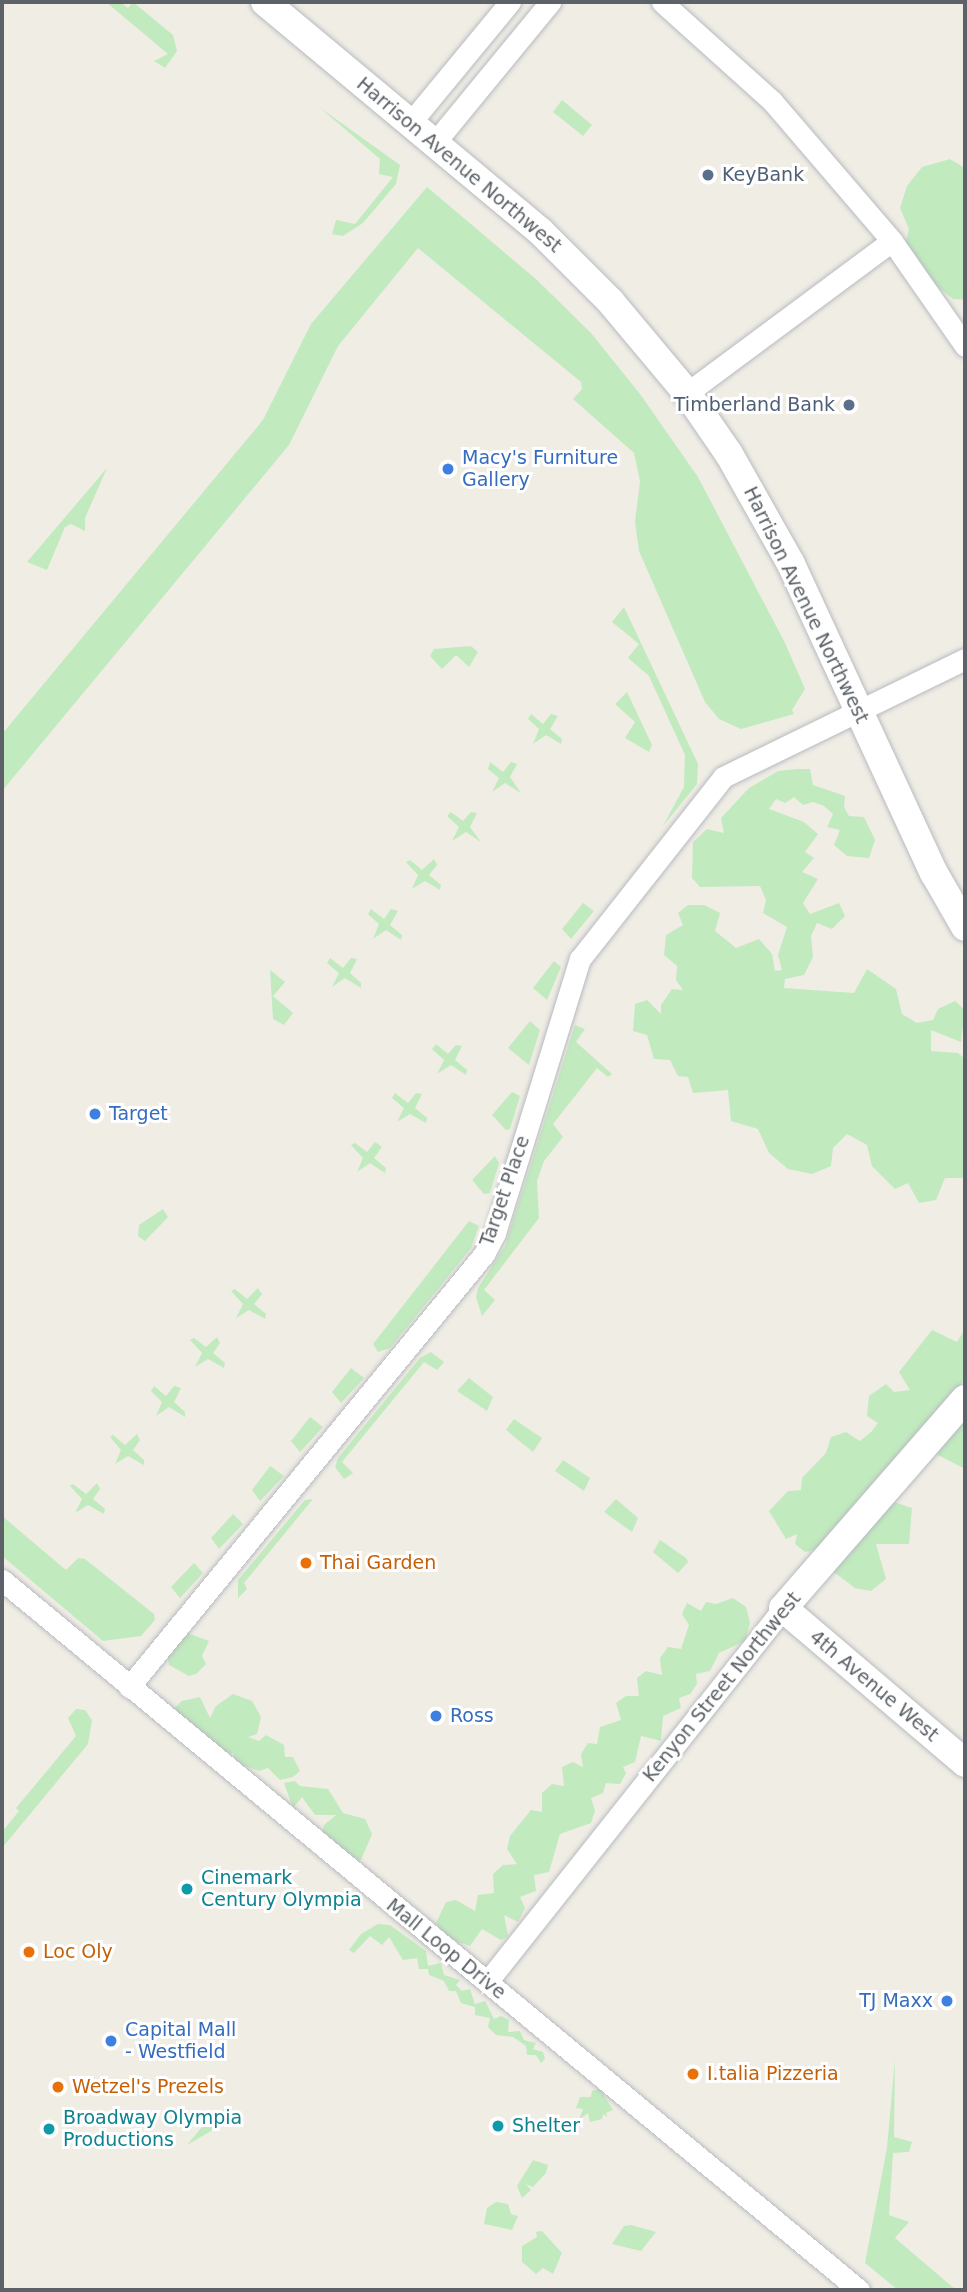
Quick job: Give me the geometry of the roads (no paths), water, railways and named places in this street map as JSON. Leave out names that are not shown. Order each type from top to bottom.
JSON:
[{"type":"main road","name":"Harrison Avenue Northwest","points":[[265,2],[436,141],[580,270],[687,393],[760,506],[934,873],[965,927]]},
{"type":"main road","name":"Kenyon Street Northwest","points":[[783,1608],[965,1399]]},
{"type":"main road","name":"4th Avenue West","points":[[783,1608],[965,1763]]},
{"type":"street","points":[[411,121],[510,2]]},
{"type":"street","points":[[436,141],[550,2]]},
{"type":"street","points":[[662,2],[772,101],[892,241],[965,346]]},
{"type":"street","points":[[687,393],[892,241]]},
{"type":"street","name":"Target Place","points":[[129,1687],[484,1254],[495,1233],[567,992],[584,950],[723,777],[965,659]]},
{"type":"street","name":"Mall Loop Drive","points":[[2,1580],[859,2290]]},
{"type":"street","name":"Kenyon Street Northwest","points":[[487,1982],[783,1608]]},
{"type":"place","name":"KeyBank","points":[[708,175]]},
{"type":"place","name":"Timberland Bank","points":[[849,405]]},
{"type":"place","name":"Macy's Furniture Gallery","points":[[448,469]]},
{"type":"place","name":"Target","points":[[95,1114]]},
{"type":"place","name":"Thai Garden","points":[[306,1563]]},
{"type":"place","name":"Ross","points":[[436,1716]]},
{"type":"place","name":"Cinemark Century Olympia","points":[[187,1889]]},
{"type":"place","name":"Loc Oly","points":[[29,1952]]},
{"type":"place","name":"TJ Maxx","points":[[947,2001]]},
{"type":"place","name":"Capital Mall - Westfield","points":[[111,2041]]},
{"type":"place","name":"I.talia Pizzeria","points":[[693,2074]]},
{"type":"place","name":"Wetzel's Prezels","points":[[58,2087]]},
{"type":"place","name":"Shelter","points":[[498,2126]]},
{"type":"place","name":"Broadway Olympia Productions","points":[[49,2129]]}]
